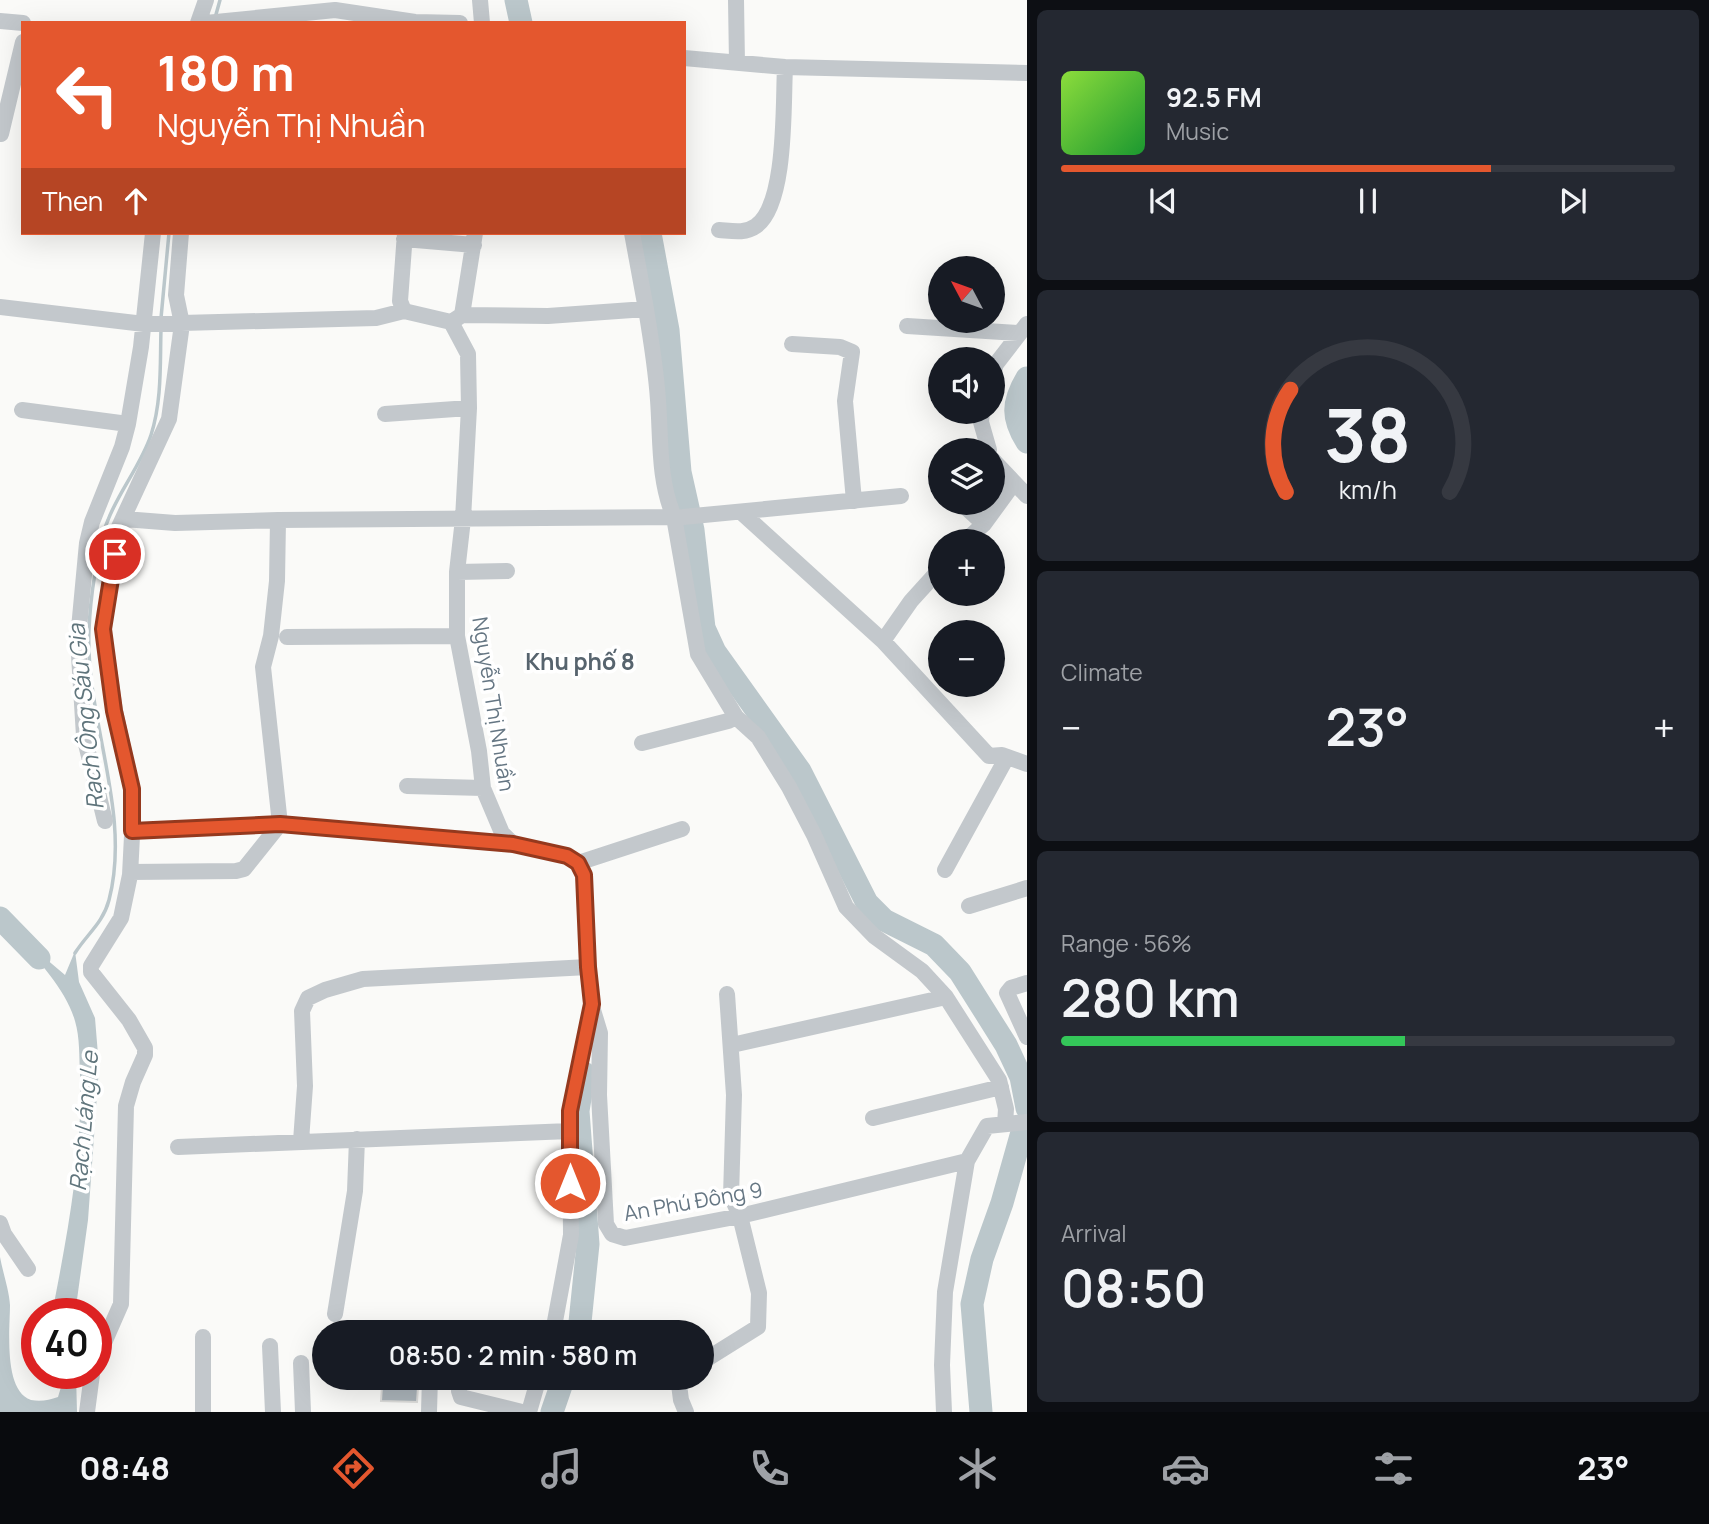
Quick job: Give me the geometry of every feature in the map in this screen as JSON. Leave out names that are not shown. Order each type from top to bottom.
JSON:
[{"type":"street","points":[[199,21],[206,0]]},
{"type":"street","points":[[480,0],[482,21]]},
{"type":"street","points":[[736,0],[737,63]]},
{"type":"street","points":[[221,21],[335,10],[408,21]]},
{"type":"street","points":[[0,21],[21,23]]},
{"type":"street","points":[[1,134],[21,50]]},
{"type":"street","points":[[686,58],[785,67],[1027,73]]},
{"type":"street","points":[[719,230],[744,232],[757,226],[774,199],[779,180],[785,67]]},
{"type":"street","points":[[105,821],[85,736],[78,639],[87,543],[92,522],[128,424],[146,323],[153,235]]},
{"type":"street","points":[[112,1325],[121,1304],[126,1106],[145,1055],[138,1034],[91,972],[91,966],[121,918],[130,872],[132,831],[132,789],[114,711],[103,629],[118,530],[169,419],[179,324],[176,295],[181,235]]},
{"type":"street","points":[[632,235],[656,380],[659,457],[666,499],[678,517],[698,654],[736,717],[758,737],[789,787],[846,907],[874,936],[922,971],[946,997],[999,1080],[1006,1109],[1004,1124]]},
{"type":"street","points":[[404,311],[400,301],[405,236],[474,239],[456,319]]},
{"type":"street","points":[[0,307],[146,323],[179,324],[376,317],[404,311],[456,319],[646,309]]},
{"type":"street","name":"Nguyễn Thị Nhuần","points":[[456,319],[468,354],[469,408],[463,519],[457,572],[457,636],[479,751],[483,788],[502,833],[513,844]]},
{"type":"street","points":[[907,326],[1022,329]]},
{"type":"street","points":[[1005,352],[1022,329]]},
{"type":"street","points":[[792,344],[839,347],[852,352],[845,401],[854,501]]},
{"type":"street","points":[[385,414],[469,408]]},
{"type":"street","points":[[22,410],[128,424]]},
{"type":"street","points":[[1005,473],[1027,496]]},
{"type":"street","points":[[1005,485],[1014,484]]},
{"type":"street","points":[[978,529],[1014,484]]},
{"type":"street","points":[[124,519],[175,523],[678,517],[901,496]]},
{"type":"street","points":[[741,512],[883,640],[989,755],[1007,757],[1027,764]]},
{"type":"street","points":[[974,515],[984,524]]},
{"type":"street","points":[[130,872],[244,869],[280,824],[263,667],[271,636],[277,581],[278,520]]},
{"type":"street","points":[[457,572],[508,571]]},
{"type":"street","points":[[883,640],[928,582]]},
{"type":"street","points":[[287,637],[457,636]]},
{"type":"street","points":[[642,743],[736,717]]},
{"type":"street","points":[[945,870],[1007,757]]},
{"type":"street","points":[[407,786],[483,788]]},
{"type":"street","points":[[132,831],[280,824],[513,844],[567,856],[578,863],[584,875],[592,1004],[570,1111],[570,1236],[555,1320]]},
{"type":"street","points":[[578,863],[682,830]]},
{"type":"street","points":[[970,906],[1027,888]]},
{"type":"street","points":[[301,1141],[305,1086],[302,1011],[308,998],[363,979],[588,967]]},
{"type":"street","points":[[1027,983],[1011,988],[1007,993],[1027,1037]]},
{"type":"street","points":[[714,1354],[758,1327],[759,1293],[740,1216],[731,1196],[734,1095],[727,994]]},
{"type":"street","points":[[732,1045],[946,997]]},
{"type":"street","name":"An Phú Đông 9","points":[[592,1004],[600,1033],[598,1095],[606,1224],[612,1234],[625,1238],[740,1216],[967,1161]]},
{"type":"street","points":[[873,1118],[1001,1087]]},
{"type":"street","points":[[944,1412],[942,1365],[945,1292],[967,1161],[987,1125],[1027,1122]]},
{"type":"street","points":[[177,1147],[570,1131]]},
{"type":"street","points":[[335,1314],[355,1191],[357,1139]]},
{"type":"street","points":[[0,1223],[4,1234],[28,1269]]},
{"type":"street","points":[[203,1337],[203,1412]]},
{"type":"street","points":[[270,1346],[273,1412]]},
{"type":"street","points":[[301,1363],[303,1412]]},
{"type":"street","points":[[87,1412],[90,1389]]},
{"type":"street","points":[[429,1412],[430,1390]]},
{"type":"street","points":[[459,1390],[461,1397],[522,1412]]},
{"type":"street","points":[[529,1412],[536,1390]]},
{"type":"street","points":[[680,1390],[686,1412]]},
{"type":"water","points":[[19,936],[65,975],[75,951],[79,982],[95,1018],[99,1067],[88,1220],[77,1298],[55,1298],[76,1165],[80,1104],[78,1034],[71,1009],[51,976]]},
{"type":"water","points":[[0,1257],[10,1305],[10,1358],[16,1385],[22,1394],[38,1401],[58,1397],[60,1389],[76,1389],[77,1412],[0,1412]]},
{"type":"building","points":[[382,1390],[418,1390],[417,1402],[381,1401]]},
{"type":"waterway","name":"Rạch Ông Sáu Gia","points":[[215,18],[220,0]]},
{"type":"waterway","points":[[516,0],[521,21]]},
{"type":"waterway","name":"Rạch Ông Sáu Gia","points":[[161,318],[169,235]]},
{"type":"waterway","points":[[650,235],[668,330],[680,472],[693,530],[704,628],[715,652],[800,771],[867,903],[884,920],[934,945],[960,972],[1006,1045],[1021,1077],[1027,1108]]},
{"type":"waterway","name":"Rạch Ông Sáu Gia","points":[[75,953],[99,922],[106,908],[115,867],[112,799],[90,664],[89,630],[97,559],[108,520],[142,457],[155,422],[160,382],[161,329]]},
{"type":"waterway","points":[[1027,378],[1016,403],[1016,418],[1027,442]]},
{"type":"waterway","name":"Rạch Láng Le","points":[[0,918],[39,958]]},
{"type":"waterway","points":[[580,1320],[588,1244],[578,1111],[584,1073]]},
{"type":"waterway","points":[[981,1412],[972,1304],[982,1259],[1002,1203],[1022,1132]]},
{"type":"waterway","points":[[552,1412],[560,1390]]},
{"type":"district","name":"Khu phố 8","points":[[580,661]]},
{"type":"route","points":[[115,554],[103,629],[114,711],[132,789],[132,831],[280,824],[513,844],[567,856],[578,863],[584,875],[592,1004],[570,1111],[570,1183]]}]
